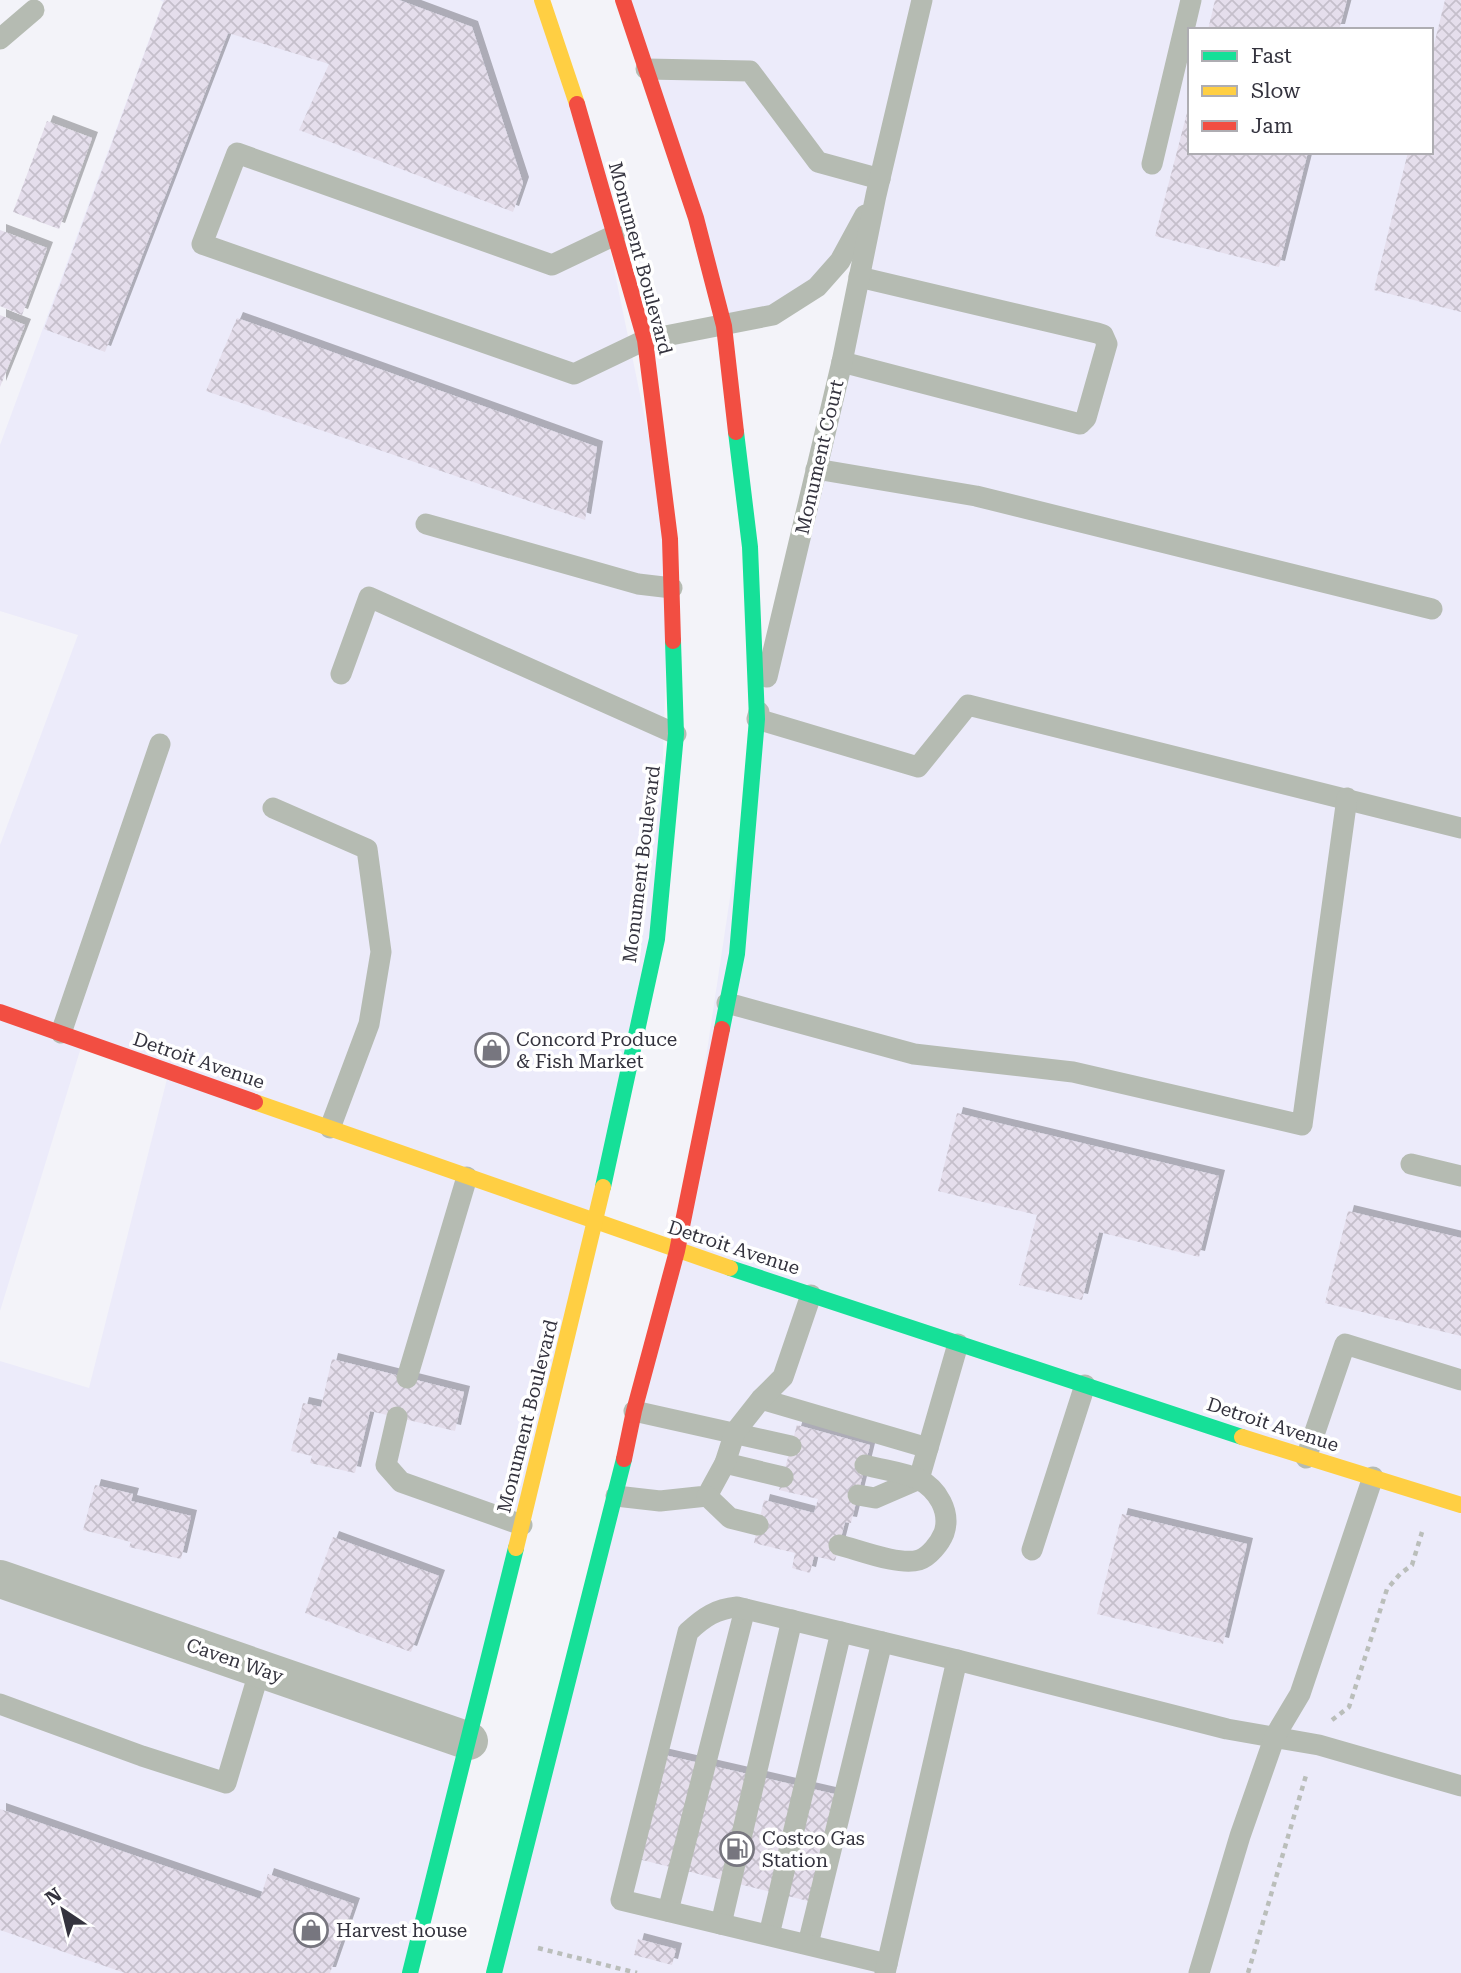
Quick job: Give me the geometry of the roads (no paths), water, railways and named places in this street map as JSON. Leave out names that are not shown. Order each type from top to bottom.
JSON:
[{"type":"main road","name":"Monument Boulevard","points":[[410,1973],[470,1741],[595,1222],[657,939],[676,734],[670,539],[645,340],[584,124],[542,0]]},
{"type":"main road","points":[[494,1973],[616,1496],[634,1411],[677,1251],[737,954],[757,719],[750,547],[724,326],[695,218],[623,0]]},
{"type":"main road","name":"Detroit Avenue","points":[[0,1012],[677,1251],[1307,1458],[1461,1505]]},
{"type":"street","name":"Caven Way","points":[[0,1579],[470,1741]]},
{"type":"lane","name":"Monument Court","points":[[757,719],[842,362],[878,187],[922,0]]},
{"type":"lane","points":[[1152,164],[1191,0]]},
{"type":"lane","points":[[0,39],[34,10]]},
{"type":"lane","points":[[646,69],[750,71],[818,162],[878,187]]},
{"type":"lane","name":"Monument Court","points":[[615,235],[552,265],[237,153],[202,244],[574,374],[645,340],[773,315],[817,287],[840,261],[878,187]]},
{"type":"lane","points":[[842,362],[1080,424],[1086,418],[1107,344],[1103,335],[1097,333],[859,277]]},
{"type":"lane","points":[[817,468],[976,496],[1432,609]]},
{"type":"lane","points":[[426,524],[638,584],[672,588]]},
{"type":"lane","points":[[341,674],[369,597],[676,734]]},
{"type":"lane","points":[[757,719],[918,767],[968,705],[1461,828]]},
{"type":"lane","points":[[61,1033],[160,744]]},
{"type":"lane","points":[[727,1003],[914,1054],[1073,1072],[1302,1125],[1347,798]]},
{"type":"lane","points":[[273,808],[367,849],[380,952],[369,1024],[330,1128]]},
{"type":"lane","points":[[1411,1164],[1461,1176]]},
{"type":"lane","points":[[407,1378],[467,1177]]},
{"type":"lane","points":[[706,1496],[725,1464],[735,1432],[761,1399],[783,1377],[811,1295]]},
{"type":"lane","points":[[1307,1458],[1345,1343],[1461,1380]]},
{"type":"lane","points":[[919,1479],[958,1344]]},
{"type":"lane","points":[[1032,1550],[1084,1385]]},
{"type":"lane","points":[[761,1399],[928,1448]]},
{"type":"lane","points":[[634,1411],[791,1446]]},
{"type":"lane","points":[[397,1417],[386,1465],[401,1482],[522,1525]]},
{"type":"lane","points":[[725,1464],[783,1477]]},
{"type":"lane","points":[[839,1545],[901,1561],[920,1560],[934,1549],[942,1537],[947,1521],[940,1497],[919,1479],[865,1465]]},
{"type":"lane","points":[[1199,1973],[1240,1836],[1275,1736],[1300,1694],[1373,1477]]},
{"type":"lane","points":[[858,1494],[875,1498],[919,1479]]},
{"type":"lane","points":[[616,1496],[660,1501],[706,1496],[730,1518],[758,1525]]},
{"type":"lane","points":[[957,1660],[886,1968],[808,1944],[621,1899],[688,1632],[705,1616],[722,1608],[745,1609],[957,1660],[1227,1728],[1275,1736],[1372,1759],[1461,1786]]},
{"type":"lane","points":[[668,1911],[745,1609]]},
{"type":"lane","points":[[721,1924],[792,1620]]},
{"type":"lane","points":[[769,1935],[841,1632]]},
{"type":"lane","points":[[808,1944],[882,1642]]},
{"type":"lane","points":[[0,1704],[142,1756],[226,1783],[261,1669]]},
{"type":"place","name":"Concord Produce & Fish Market","points":[[492,1050]]},
{"type":"place","name":"Costco Gas Station","points":[[737,1849]]},
{"type":"place","name":"Harvest house","points":[[311,1930]]}]
